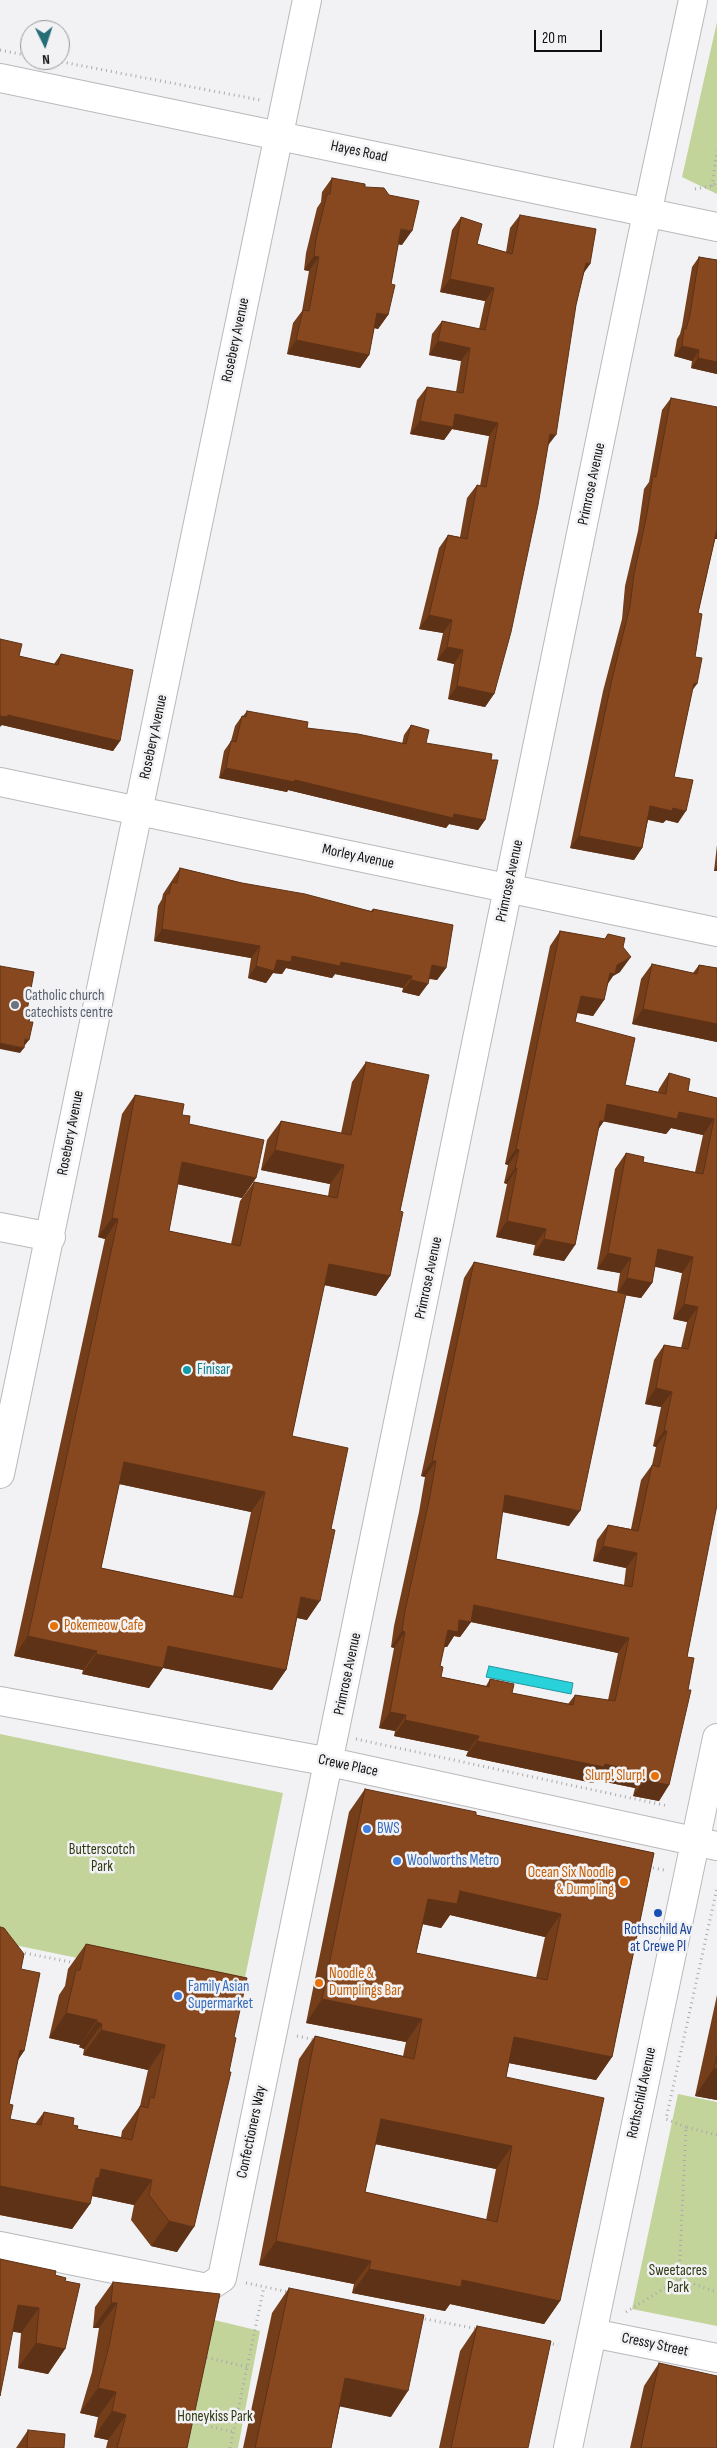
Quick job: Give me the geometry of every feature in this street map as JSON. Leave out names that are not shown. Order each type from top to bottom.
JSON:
[{"type":"street","name":"Rosebery Avenue","points":[[0,1474],[51,1237],[306,0]]},
{"type":"street","name":"Primrose Avenue","points":[[330,1762],[508,889],[693,0]]},
{"type":"street","name":"Hayes Road","points":[[0,78],[717,227]]},
{"type":"street","name":"Morley Avenue","points":[[0,782],[717,932]]},
{"type":"street","points":[[0,1227],[51,1237]]},
{"type":"street","name":"Crewe Place","points":[[0,1701],[330,1762],[706,1844]]},
{"type":"street","name":"Rothschild Avenue","points":[[568,2448],[592,2333],[706,1844],[717,1738]]},
{"type":"street","name":"Confectioners Way","points":[[0,2246],[207,2288],[222,2278],[330,1762]]},
{"type":"street","name":"Cressy Street","points":[[592,2333],[717,2358]]},
{"type":"path","points":[[0,50],[20,54]]},
{"type":"path","points":[[70,63],[267,101]]},
{"type":"path","points":[[712,186],[717,151]]},
{"type":"path","points":[[695,189],[712,186],[717,182]]},
{"type":"path","points":[[353,1739],[668,1806]]},
{"type":"path","points":[[645,1867],[668,1870]]},
{"type":"path","points":[[717,1888],[666,2119],[686,2127],[717,2134]]},
{"type":"path","points":[[19,1952],[76,1963]]},
{"type":"path","points":[[291,2035],[320,2041]]},
{"type":"path","points":[[679,2279],[686,2127]]},
{"type":"path","points":[[679,2279],[717,2292]]},
{"type":"path","points":[[626,2312],[679,2279]]},
{"type":"path","points":[[240,2282],[294,2293]]},
{"type":"path","points":[[230,2448],[264,2287]]},
{"type":"path","points":[[182,2448],[209,2311]]},
{"type":"path","points":[[411,2316],[480,2330]]},
{"type":"path","points":[[539,2341],[558,2345]]},
{"type":"path","points":[[201,2356],[247,2367]]},
{"type":"path","points":[[188,2421],[234,2432]]},
{"type":"green space","points":[[717,22],[717,194],[682,177]]},
{"type":"green space","name":"Butterscotch Park","points":[[0,1734],[283,1793],[242,1992],[0,1942]]},
{"type":"green space","name":"Sweetacres Park","points":[[678,2094],[717,2102],[717,2326],[632,2309]]},
{"type":"green space","name":"Honeykiss Park","points":[[206,2318],[260,2331],[238,2448],[179,2448]]},
{"type":"water","points":[[489,1666],[573,1683],[571,1694],[486,1677]]},
{"type":"building","points":[[332,178],[365,184],[365,187],[384,188],[389,195],[419,201],[412,231],[401,229],[391,284],[395,285],[388,315],[377,313],[369,355],[296,340],[303,310],[309,311],[319,257],[314,256],[316,239],[327,194],[330,194]]},
{"type":"building","points":[[520,215],[596,229],[590,264],[586,263],[576,305],[556,435],[550,434],[538,505],[511,632],[494,694],[457,686],[463,650],[447,647],[452,620],[429,615],[448,535],[467,539],[477,485],[486,487],[498,423],[455,414],[453,427],[420,421],[427,387],[463,393],[470,348],[438,341],[442,321],[485,330],[494,288],[450,279],[461,217],[482,224],[477,244],[512,254]]},
{"type":"building","points":[[699,257],[717,260],[717,362],[698,358],[699,350],[682,346],[684,328],[686,329],[690,315]]},
{"type":"building","points":[[671,398],[717,407],[717,529],[698,613],[702,614],[695,657],[702,658],[697,684],[694,683],[674,777],[693,780],[686,811],[673,808],[672,811],[650,806],[642,848],[579,836],[612,679],[630,606],[634,574],[653,476],[656,477]]},
{"type":"building","points":[[0,639],[22,644],[19,656],[58,665],[61,654],[133,670],[120,741],[8,715],[7,717],[0,716]]},
{"type":"building","points":[[247,711],[308,722],[307,728],[358,734],[406,744],[411,725],[429,730],[426,743],[492,754],[491,760],[498,760],[485,820],[454,814],[453,818],[295,780],[294,782],[226,768],[231,741],[236,742],[242,716],[246,717]]},
{"type":"building","points":[[180,868],[242,883],[305,894],[373,912],[373,909],[453,925],[446,968],[432,965],[428,984],[411,980],[412,976],[341,962],[340,966],[292,956],[291,962],[277,960],[274,971],[256,966],[260,946],[162,929],[166,894],[169,894],[172,882],[177,883]]},
{"type":"building","points":[[560,931],[605,939],[608,934],[625,938],[623,947],[631,957],[617,965],[615,974],[610,973],[604,1000],[581,996],[575,1022],[635,1038],[625,1085],[666,1094],[669,1073],[690,1079],[688,1091],[717,1098],[717,1505],[687,1657],[694,1658],[688,1690],[691,1690],[669,1785],[644,1780],[646,1773],[605,1764],[604,1767],[477,1741],[479,1736],[405,1720],[406,1715],[390,1712],[405,1632],[402,1631],[405,1611],[436,1461],[432,1461],[474,1262],[626,1294],[580,1511],[505,1495],[496,1559],[632,1587],[637,1553],[603,1546],[608,1525],[638,1531],[652,1465],[659,1467],[667,1431],[664,1431],[672,1392],[656,1388],[664,1345],[688,1349],[698,1307],[684,1304],[693,1257],[658,1249],[652,1283],[627,1278],[631,1258],[608,1253],[626,1153],[644,1157],[643,1162],[703,1174],[714,1119],[679,1112],[677,1119],[607,1104],[604,1121],[600,1121],[575,1245],[544,1239],[546,1229],[507,1221],[517,1168],[515,1168],[519,1150],[516,1149]],"holes":[[[474,1605],[629,1638],[615,1701],[575,1695],[573,1705],[512,1693],[514,1684],[490,1679],[489,1687],[441,1677],[443,1667],[440,1666],[448,1630],[458,1632],[459,1620],[471,1622]]]},
{"type":"building","points":[[652,964],[697,974],[699,965],[717,968],[717,1024],[643,1009]]},
{"type":"building","name":"Catholic church catechists centre","points":[[0,966],[34,972],[27,1011],[31,1012],[29,1022],[33,1022],[29,1040],[25,1039],[24,1048],[0,1043]]},
{"type":"building","points":[[366,1062],[429,1075],[400,1211],[403,1212],[390,1276],[329,1264],[292,1436],[348,1448],[331,1529],[335,1530],[320,1601],[301,1597],[286,1670],[168,1646],[163,1668],[96,1654],[97,1651],[28,1636],[118,1219],[112,1218],[135,1095],[184,1104],[182,1115],[190,1116],[189,1124],[264,1140],[256,1178],[182,1162],[169,1231],[240,1246],[254,1182],[337,1198],[344,1165],[275,1150],[281,1121],[351,1135]],"holes":[[[124,1462],[265,1492],[242,1598],[101,1568]]]},
{"type":"building","points":[[365,1789],[476,1812],[476,1815],[654,1853],[612,2057],[514,2037],[506,2077],[604,2098],[560,2301],[462,2280],[461,2287],[369,2269],[371,2261],[276,2241],[315,2036],[414,2059],[422,2019],[322,1999]],"holes":[[[460,1891],[561,1914],[547,1980],[416,1953],[428,1899],[457,1904]],[[381,2119],[512,2146],[497,2222],[365,2192]]]},
{"type":"building","points":[[0,1927],[4,1928],[24,1954],[21,1969],[40,1973],[24,2051],[20,2050],[9,2104],[13,2105],[10,2119],[41,2125],[44,2112],[74,2118],[73,2125],[78,2126],[77,2129],[132,2140],[140,2106],[148,2108],[150,2097],[154,2098],[165,2045],[101,2030],[102,2024],[97,2022],[97,2020],[66,2013],[76,1970],[80,1970],[86,1944],[247,1978],[234,2037],[236,2038],[229,2072],[231,2072],[194,2227],[169,2221],[149,2195],[152,2180],[101,2169],[99,2178],[96,2178],[90,2204],[0,2186]]},
{"type":"building","points":[[717,2056],[717,2069],[714,2068]]},
{"type":"building","points":[[0,2259],[56,2271],[55,2275],[66,2278],[65,2281],[80,2284],[65,2349],[36,2343],[39,2308],[18,2305],[0,2396]]},
{"type":"building","points":[[113,2282],[220,2294],[187,2448],[117,2448],[126,2415],[112,2411],[116,2392],[98,2388],[109,2346],[117,2303],[111,2303]]},
{"type":"building","points":[[289,2288],[424,2315],[408,2391],[345,2378],[331,2448],[255,2448]]},
{"type":"building","points":[[477,2326],[551,2341],[528,2448],[451,2448]]},
{"type":"building","points":[[659,2363],[717,2376],[717,2448],[641,2448]]},
{"type":"building","points":[[28,2430],[65,2434],[64,2448],[27,2448]]},
{"type":"place","name":"Catholic church catechists centre","points":[[15,1005]]},
{"type":"place","name":"Finisar","points":[[187,1370]]},
{"type":"place","name":"Pokemeow Cafe","points":[[54,1626]]},
{"type":"place","name":"Slurp! Slurp!","points":[[655,1776]]},
{"type":"place","name":"BWS","points":[[367,1829]]},
{"type":"place","name":"Woolworths Metro","points":[[397,1861]]},
{"type":"place","name":"Ocean Six Noodle & Dumpling","points":[[624,1882]]},
{"type":"place","name":"Rothschild Av at Crewe Pl","points":[[658,1913]]},
{"type":"place","name":"Noodle & Dumplings Bar","points":[[319,1983]]},
{"type":"place","name":"Family Asian Supermarket","points":[[178,1996]]}]
